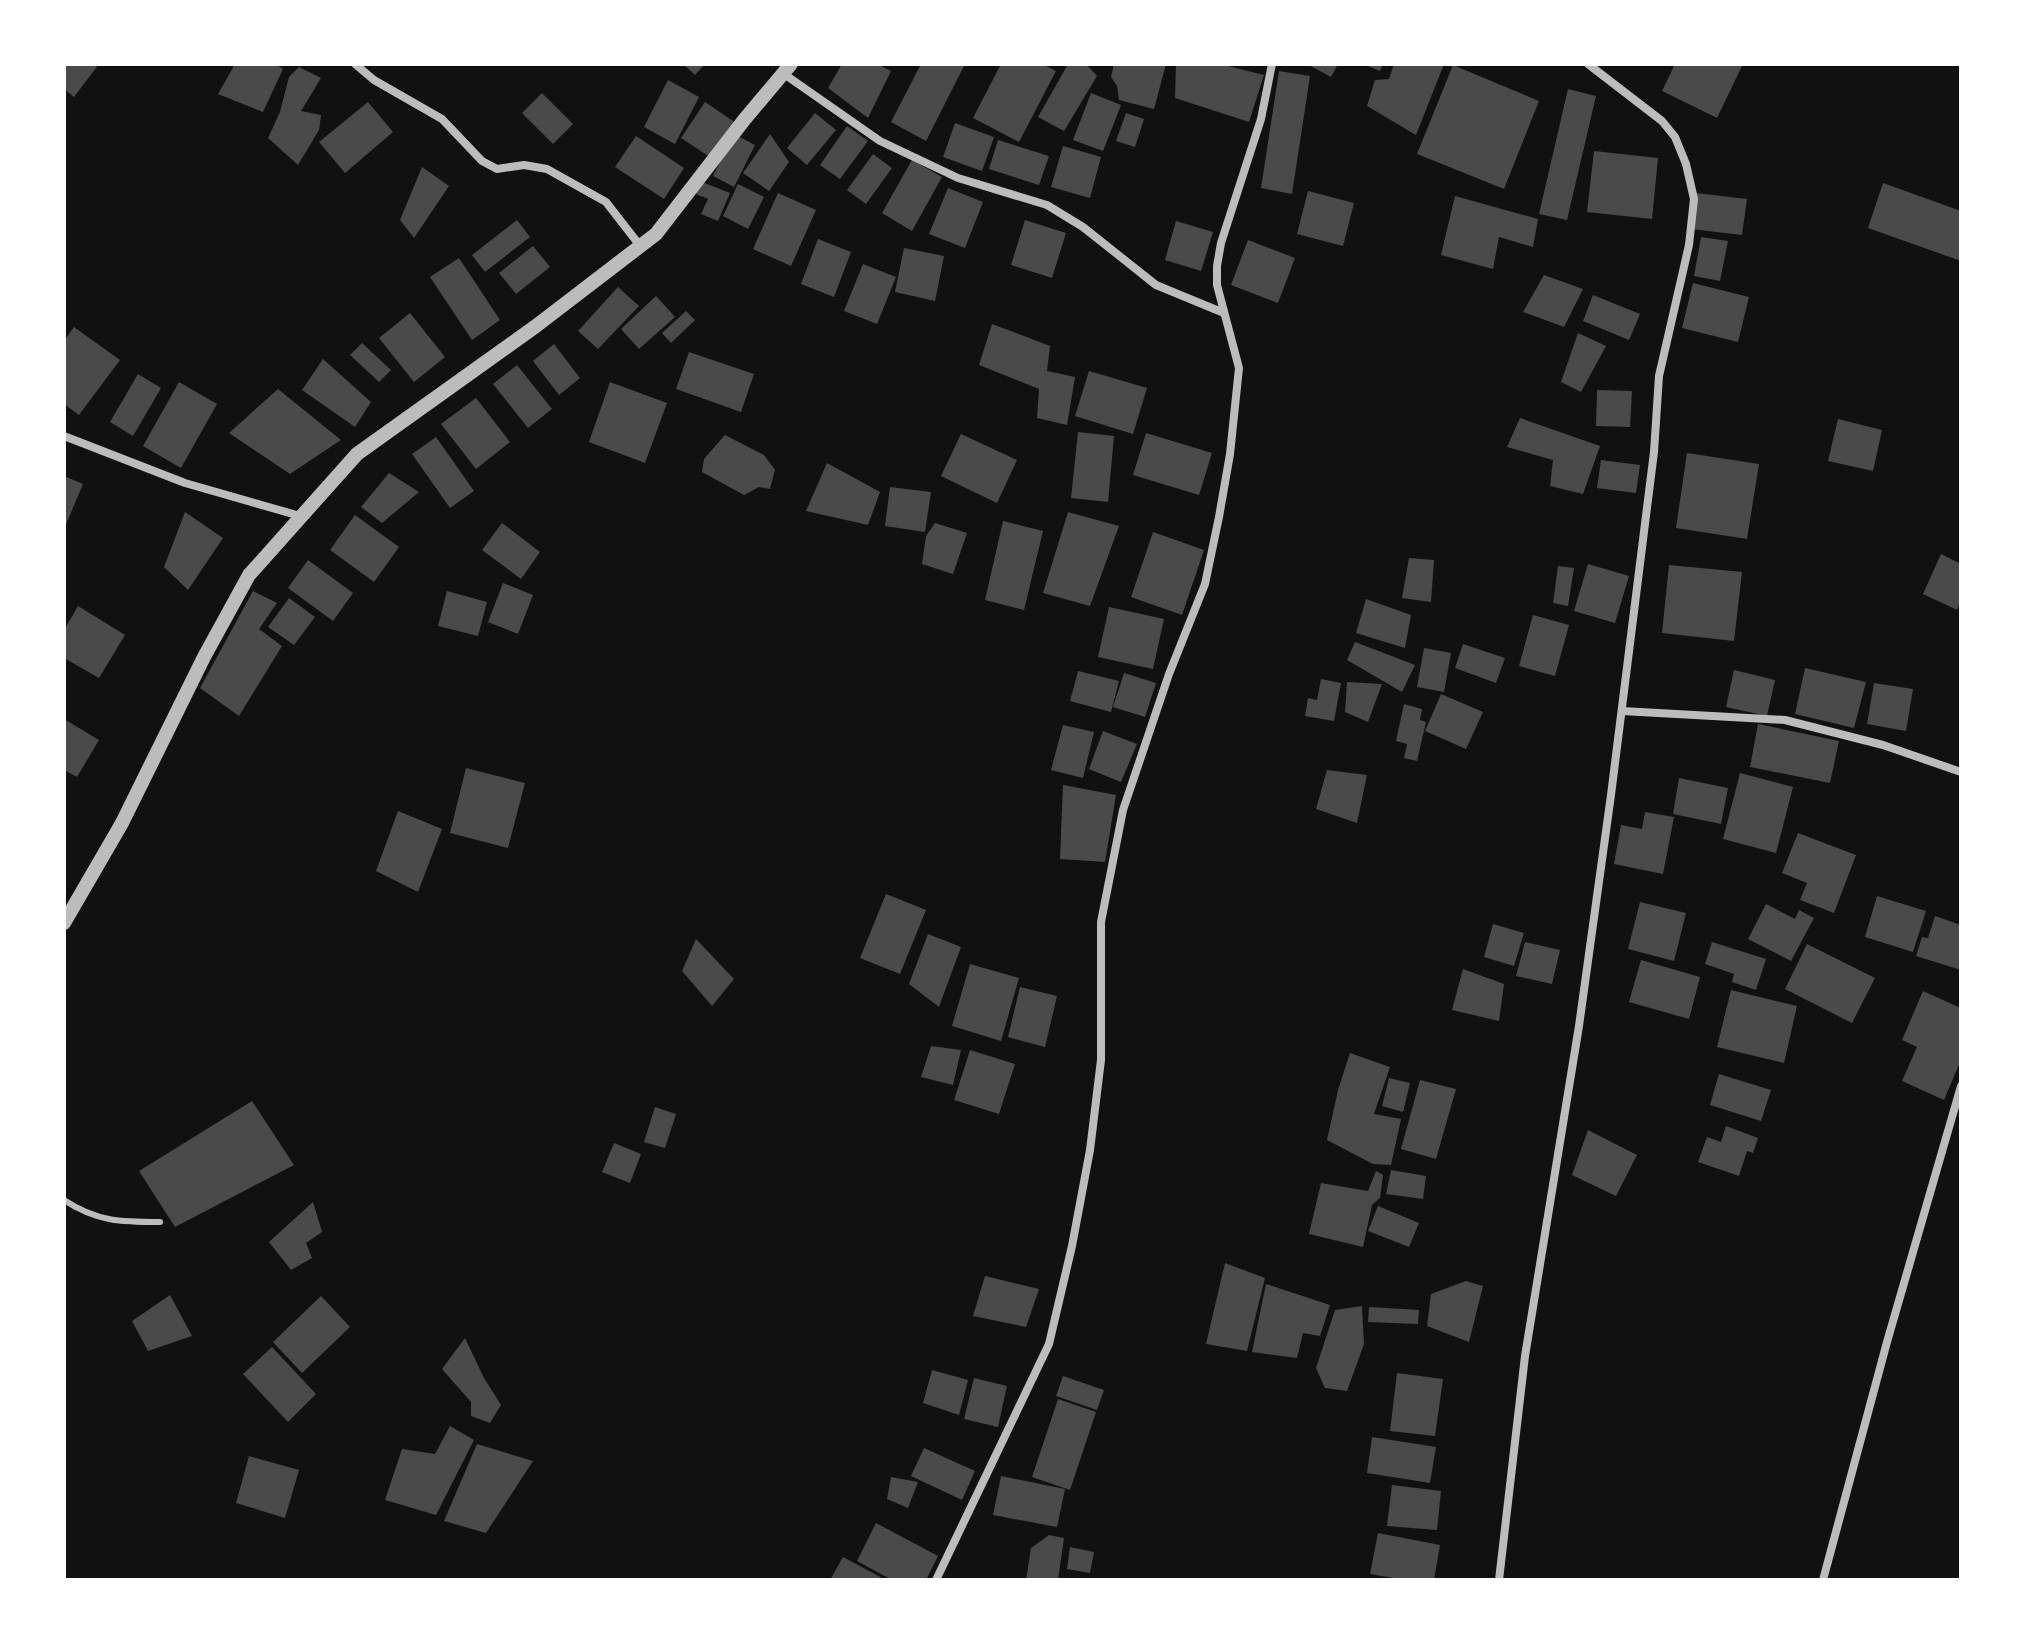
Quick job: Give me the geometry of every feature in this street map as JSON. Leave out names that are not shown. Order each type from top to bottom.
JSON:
[{"type":"street","points":[[355,64],[374,80],[442,119],[482,161],[497,169],[524,165],[547,169],[606,202],[641,247]]},
{"type":"street","points":[[936,1580],[1049,1344],[1072,1246],[1090,1150],[1101,1060],[1101,922],[1123,810],[1205,584],[1230,454],[1239,368],[1217,285],[1221,243],[1261,119],[1272,64]]},
{"type":"street","points":[[1499,1580],[1525,1356],[1579,1026],[1622,711],[1654,452],[1659,376],[1689,245],[1694,199],[1686,164],[1675,137],[1662,121],[1588,64]]},
{"type":"street","points":[[64,923],[122,823],[204,657],[249,575],[357,454],[656,234],[787,69],[880,141],[958,178],[1047,205],[1083,227],[1156,285],[1224,313]]},
{"type":"street","points":[[64,436],[185,483],[300,516]]},
{"type":"street","points":[[1622,711],[1785,720],[1883,745],[1961,772]]},
{"type":"street","points":[[1823,1580],[1961,1086]]},
{"type":"lane","points":[[64,1200],[110,1222],[160,1222]]},
{"type":"building","points":[[64,64],[99,64],[74,97],[64,89]]},
{"type":"building","points":[[235,64],[275,64],[283,69],[263,112],[218,94]]},
{"type":"building","points":[[683,64],[705,64],[695,75]]},
{"type":"building","points":[[842,64],[877,64],[891,71],[868,118],[828,88]]},
{"type":"building","points":[[921,64],[965,64],[926,141],[891,122]]},
{"type":"building","points":[[1001,64],[1042,64],[1056,71],[1019,142],[973,118]]},
{"type":"building","points":[[1068,64],[1086,64],[1097,76],[1064,131],[1038,117]]},
{"type":"building","points":[[1114,64],[1166,64],[1154,109],[1119,100],[1117,86],[1111,77]]},
{"type":"building","points":[[1176,64],[1220,64],[1264,75],[1249,122],[1175,98]]},
{"type":"building","points":[[1307,64],[1338,64],[1331,77]]},
{"type":"building","points":[[1363,64],[1383,64],[1380,71]]},
{"type":"building","points":[[1394,64],[1444,64],[1416,135],[1367,106],[1375,80],[1389,79]]},
{"type":"building","points":[[1675,64],[1743,64],[1717,118],[1662,91]]},
{"type":"building","points":[[1453,65],[1539,101],[1504,189],[1417,154]]},
{"type":"building","points":[[299,67],[321,78],[301,111],[321,115],[319,130],[298,165],[268,138],[280,112],[289,77]]},
{"type":"building","points":[[1279,71],[1310,76],[1292,194],[1261,188]]},
{"type":"building","points":[[668,80],[699,97],[675,144],[644,127]]},
{"type":"building","points":[[1568,89],[1596,96],[1567,220],[1539,214]]},
{"type":"building","points":[[542,93],[573,124],[553,144],[522,113]]},
{"type":"building","points":[[1091,93],[1121,105],[1103,151],[1073,140]]},
{"type":"building","points":[[368,102],[393,132],[345,173],[319,142]]},
{"type":"building","points":[[705,102],[736,123],[713,159],[681,138]]},
{"type":"building","points":[[815,113],[836,130],[807,165],[787,148]]},
{"type":"building","points":[[1126,113],[1144,119],[1135,147],[1116,141]]},
{"type":"building","points":[[955,123],[994,137],[982,171],[943,157]]},
{"type":"building","points":[[847,126],[868,141],[840,179],[820,165]]},
{"type":"building","points":[[734,134],[755,145],[734,187],[713,176]]},
{"type":"building","points":[[770,134],[789,162],[769,191],[743,173]]},
{"type":"building","points":[[636,136],[684,168],[664,199],[615,167]]},
{"type":"building","points":[[998,140],[1049,156],[1039,185],[989,169]]},
{"type":"building","points":[[1063,146],[1101,157],[1090,198],[1051,187]]},
{"type":"building","points":[[1594,151],[1658,158],[1652,219],[1587,212]]},
{"type":"building","points":[[873,154],[892,168],[866,204],[847,190]]},
{"type":"building","points":[[912,160],[942,177],[912,231],[882,213]]},
{"type":"building","points":[[422,167],[449,186],[414,238],[400,220]]},
{"type":"building","points":[[702,182],[730,193],[718,221],[701,214],[708,199],[696,194]]},
{"type":"building","points":[[1883,183],[1961,211],[1961,261],[1868,228]]},
{"type":"building","points":[[738,184],[764,197],[748,229],[723,216]]},
{"type":"building","points":[[948,188],[983,202],[965,248],[929,234]]},
{"type":"building","points":[[1308,191],[1354,203],[1343,246],[1297,234]]},
{"type":"building","points":[[778,193],[816,210],[791,266],[753,249]]},
{"type":"building","points":[[1696,193],[1747,199],[1742,235],[1691,229]]},
{"type":"building","points":[[1455,196],[1538,219],[1533,247],[1499,237],[1493,269],[1441,255]]},
{"type":"building","points":[[517,220],[530,237],[485,272],[472,255]]},
{"type":"building","points":[[1025,220],[1066,233],[1052,278],[1011,265]]},
{"type":"building","points":[[1176,221],[1213,232],[1201,271],[1165,260]]},
{"type":"building","points":[[1701,237],[1728,241],[1720,281],[1694,276]]},
{"type":"building","points":[[818,239],[851,252],[834,297],[801,284]]},
{"type":"building","points":[[1248,240],[1295,258],[1278,303],[1231,285]]},
{"type":"building","points":[[533,246],[550,267],[516,294],[499,273]]},
{"type":"building","points":[[904,248],[944,256],[935,301],[895,292]]},
{"type":"building","points":[[459,258],[500,320],[472,340],[430,277]]},
{"type":"building","points":[[863,264],[896,277],[877,324],[844,311]]},
{"type":"building","points":[[1544,275],[1583,289],[1564,327],[1523,312]]},
{"type":"building","points":[[1693,283],[1749,297],[1738,342],[1682,328]]},
{"type":"building","points":[[618,287],[639,306],[598,349],[578,331]]},
{"type":"building","points":[[1593,295],[1640,314],[1629,340],[1583,321]]},
{"type":"building","points":[[656,296],[675,317],[639,349],[621,329]]},
{"type":"building","points":[[686,311],[695,320],[671,343],[662,333]]},
{"type":"building","points":[[410,313],[445,357],[414,382],[379,338]]},
{"type":"building","points":[[992,324],[1050,346],[1047,371],[1075,377],[1067,425],[1037,418],[1039,389],[979,365]]},
{"type":"building","points":[[74,327],[120,360],[79,415],[64,404],[64,341]]},
{"type":"building","points":[[1578,333],[1606,346],[1581,392],[1561,382]]},
{"type":"building","points":[[362,343],[391,370],[379,382],[350,355]]},
{"type":"building","points":[[554,344],[580,378],[559,395],[533,361]]},
{"type":"building","points":[[689,352],[754,374],[741,412],[676,389]]},
{"type":"building","points":[[323,359],[371,402],[355,427],[302,390]]},
{"type":"building","points":[[517,365],[552,409],[528,428],[493,384]]},
{"type":"building","points":[[1089,371],[1147,388],[1133,434],[1075,416]]},
{"type":"building","points":[[138,374],[161,388],[133,436],[110,422]]},
{"type":"building","points":[[179,382],[217,404],[181,468],[143,446]]},
{"type":"building","points":[[610,382],[667,403],[645,463],[589,442]]},
{"type":"building","points":[[278,389],[341,440],[290,474],[229,433]]},
{"type":"building","points":[[1597,390],[1632,391],[1630,427],[1596,426]]},
{"type":"building","points":[[476,398],[510,442],[476,469],[441,424]]},
{"type":"building","points":[[1520,418],[1600,446],[1583,494],[1550,486],[1553,460],[1507,447]]},
{"type":"building","points":[[1838,419],[1882,430],[1873,471],[1828,461]]},
{"type":"building","points":[[1078,432],[1114,436],[1108,502],[1071,498]]},
{"type":"building","points":[[1146,433],[1212,453],[1199,495],[1133,475]]},
{"type":"building","points":[[961,434],[1017,460],[997,503],[941,476]]},
{"type":"building","points":[[725,435],[764,455],[775,470],[770,489],[759,487],[744,495],[702,472],[704,459]]},
{"type":"building","points":[[436,437],[474,491],[450,508],[412,454]]},
{"type":"building","points":[[1687,453],[1759,464],[1747,539],[1676,528]]},
{"type":"building","points":[[1601,460],[1640,465],[1636,493],[1597,488]]},
{"type":"building","points":[[827,463],[880,492],[868,525],[806,511]]},
{"type":"building","points":[[389,473],[419,492],[382,523],[361,507]]},
{"type":"building","points":[[64,476],[83,484],[64,529]]},
{"type":"building","points":[[890,487],[931,492],[925,532],[885,526]]},
{"type":"building","points":[[185,512],[223,538],[188,590],[164,567]]},
{"type":"building","points":[[1068,512],[1119,526],[1090,606],[1043,593]]},
{"type":"building","points":[[355,515],[399,547],[374,582],[330,550]]},
{"type":"building","points":[[1003,521],[1043,531],[1024,610],[985,600]]},
{"type":"building","points":[[502,523],[540,552],[521,579],[482,550]]},
{"type":"building","points":[[935,523],[967,533],[953,574],[922,564],[926,536]]},
{"type":"building","points":[[1153,532],[1204,550],[1182,615],[1131,597]]},
{"type":"building","points":[[1941,554],[1961,564],[1961,600],[1957,610],[1923,594]]},
{"type":"building","points":[[1409,558],[1434,560],[1431,602],[1402,598]]},
{"type":"building","points":[[308,560],[353,593],[333,621],[288,588]]},
{"type":"building","points":[[1588,564],[1629,576],[1615,623],[1574,611]]},
{"type":"building","points":[[1669,565],[1742,572],[1734,641],[1662,633]]},
{"type":"building","points":[[1558,566],[1574,568],[1568,606],[1553,603]]},
{"type":"building","points":[[503,583],[533,595],[518,634],[488,622]]},
{"type":"building","points":[[253,591],[277,603],[259,629],[282,646],[239,716],[200,688]]},
{"type":"building","points":[[447,591],[487,602],[478,636],[438,626]]},
{"type":"building","points":[[289,598],[315,617],[294,645],[268,627]]},
{"type":"building","points":[[1366,599],[1411,615],[1405,648],[1356,633]]},
{"type":"building","points":[[78,606],[125,635],[99,678],[64,658],[64,630]]},
{"type":"building","points":[[1109,607],[1164,619],[1153,669],[1098,657]]},
{"type":"building","points":[[1533,615],[1569,625],[1555,676],[1519,666]]},
{"type":"building","points":[[1355,642],[1415,665],[1402,692],[1347,660]]},
{"type":"building","points":[[1463,644],[1505,658],[1496,683],[1455,668]]},
{"type":"building","points":[[1424,648],[1451,653],[1444,692],[1417,687]]},
{"type":"building","points":[[1805,668],[1866,682],[1854,728],[1795,714]]},
{"type":"building","points":[[1734,670],[1775,680],[1767,716],[1726,707]]},
{"type":"building","points":[[1078,671],[1119,681],[1111,712],[1070,701]]},
{"type":"building","points":[[1124,673],[1156,683],[1145,717],[1113,707]]},
{"type":"building","points":[[1321,679],[1341,683],[1334,721],[1305,716],[1308,698],[1317,700]]},
{"type":"building","points":[[1347,682],[1382,684],[1368,722],[1345,712]]},
{"type":"building","points":[[1874,683],[1913,689],[1906,731],[1867,724]]},
{"type":"building","points":[[1441,694],[1483,712],[1466,749],[1425,731]]},
{"type":"building","points":[[1404,704],[1422,709],[1420,720],[1426,722],[1417,761],[1404,758],[1407,744],[1396,741]]},
{"type":"building","points":[[64,719],[99,740],[77,777],[64,770]]},
{"type":"building","points":[[1758,724],[1839,741],[1830,783],[1750,767]]},
{"type":"building","points":[[1063,725],[1094,732],[1083,778],[1051,770]]},
{"type":"building","points":[[1103,731],[1137,744],[1121,782],[1089,769]]},
{"type":"building","points":[[466,768],[525,783],[508,848],[450,833]]},
{"type":"building","points":[[1327,770],[1367,775],[1357,823],[1316,809]]},
{"type":"building","points":[[1740,773],[1793,787],[1776,853],[1723,839]]},
{"type":"building","points":[[1679,778],[1728,788],[1721,824],[1673,814]]},
{"type":"building","points":[[1063,785],[1116,795],[1105,862],[1060,859]]},
{"type":"building","points":[[398,811],[442,829],[418,892],[376,871]]},
{"type":"building","points":[[1645,812],[1674,817],[1663,874],[1614,864],[1621,825],[1642,829]]},
{"type":"building","points":[[1798,833],[1856,855],[1834,913],[1800,900],[1807,883],[1782,873]]},
{"type":"building","points":[[886,894],[926,910],[900,974],[860,958]]},
{"type":"building","points":[[1877,896],[1926,911],[1913,952],[1865,937]]},
{"type":"building","points":[[1640,902],[1686,913],[1674,961],[1628,949]]},
{"type":"building","points":[[1766,904],[1795,919],[1799,910],[1814,918],[1791,961],[1748,939]]},
{"type":"building","points":[[1935,916],[1961,925],[1961,970],[1916,956],[1922,937],[1928,938]]},
{"type":"building","points":[[1493,924],[1524,933],[1514,966],[1484,957]]},
{"type":"building","points":[[928,934],[961,947],[939,1007],[909,984]]},
{"type":"building","points":[[696,939],[734,979],[712,1006],[682,971]]},
{"type":"building","points":[[1525,942],[1560,950],[1552,984],[1516,976]]},
{"type":"building","points":[[1712,942],[1766,959],[1756,990],[1732,982],[1734,974],[1705,964]]},
{"type":"building","points":[[1807,944],[1875,978],[1852,1023],[1785,989]]},
{"type":"building","points":[[1641,960],[1700,977],[1689,1019],[1629,1002]]},
{"type":"building","points":[[970,964],[1019,978],[1001,1041],[952,1026]]},
{"type":"building","points":[[1463,969],[1504,984],[1499,1021],[1452,1010]]},
{"type":"building","points":[[1020,987],[1057,996],[1045,1047],[1008,1037]]},
{"type":"building","points":[[1731,990],[1797,1006],[1784,1063],[1717,1047]]},
{"type":"building","points":[[1923,991],[1961,1008],[1961,1060],[1944,1100],[1902,1081],[1917,1047],[1902,1040]]},
{"type":"building","points":[[931,1046],[961,1050],[953,1085],[921,1077]]},
{"type":"building","points":[[970,1050],[1015,1064],[999,1114],[954,1100]]},
{"type":"building","points":[[1350,1053],[1390,1067],[1374,1114],[1401,1119],[1391,1165],[1373,1164],[1327,1140]]},
{"type":"building","points":[[1719,1074],[1771,1090],[1761,1121],[1710,1105]]},
{"type":"building","points":[[1389,1078],[1410,1083],[1403,1112],[1382,1106]]},
{"type":"building","points":[[1420,1080],[1456,1089],[1436,1159],[1401,1149]]},
{"type":"building","points":[[252,1101],[294,1165],[175,1227],[139,1171]]},
{"type":"building","points":[[655,1107],[676,1114],[665,1148],[644,1142]]},
{"type":"building","points":[[1726,1126],[1758,1138],[1753,1153],[1747,1151],[1739,1176],[1698,1162],[1707,1137],[1721,1142]]},
{"type":"building","points":[[1588,1130],[1637,1155],[1616,1196],[1572,1175]]},
{"type":"building","points":[[614,1143],[641,1154],[630,1183],[602,1172]]},
{"type":"building","points":[[1391,1170],[1426,1176],[1423,1199],[1386,1194]]},
{"type":"building","points":[[1376,1171],[1383,1175],[1380,1198],[1372,1205],[1363,1247],[1309,1234],[1321,1183],[1368,1191]]},
{"type":"building","points":[[313,1202],[322,1232],[306,1243],[312,1258],[291,1270],[269,1242]]},
{"type":"building","points":[[1378,1206],[1419,1223],[1409,1247],[1368,1231]]},
{"type":"building","points":[[1225,1263],[1265,1278],[1247,1351],[1206,1344]]},
{"type":"building","points":[[985,1276],[1039,1289],[1026,1327],[973,1316]]},
{"type":"building","points":[[1466,1281],[1483,1286],[1469,1342],[1427,1326],[1431,1294]]},
{"type":"building","points":[[1266,1284],[1330,1305],[1320,1336],[1303,1333],[1297,1358],[1252,1352]]},
{"type":"building","points":[[170,1295],[192,1336],[148,1351],[132,1321]]},
{"type":"building","points":[[321,1296],[350,1327],[302,1373],[273,1342]]},
{"type":"building","points":[[1362,1306],[1364,1344],[1347,1391],[1325,1388],[1316,1368],[1335,1310]]},
{"type":"building","points":[[1369,1307],[1419,1310],[1418,1324],[1368,1322]]},
{"type":"building","points":[[465,1338],[501,1405],[490,1423],[471,1416],[471,1402],[442,1369]]},
{"type":"building","points":[[272,1347],[316,1394],[288,1422],[243,1374]]},
{"type":"building","points":[[932,1370],[968,1380],[959,1415],[923,1403]]},
{"type":"building","points":[[1397,1373],[1443,1379],[1435,1436],[1390,1431]]},
{"type":"building","points":[[1063,1376],[1104,1390],[1097,1410],[1056,1396]]},
{"type":"building","points":[[974,1378],[1007,1386],[998,1427],[964,1419]]},
{"type":"building","points":[[1058,1399],[1096,1412],[1070,1490],[1032,1477]]},
{"type":"building","points":[[450,1426],[474,1440],[436,1515],[385,1500],[402,1449],[435,1454]]},
{"type":"building","points":[[1372,1437],[1436,1447],[1430,1483],[1367,1473]]},
{"type":"building","points":[[477,1444],[533,1461],[486,1533],[444,1521]]},
{"type":"building","points":[[924,1448],[975,1471],[962,1500],[911,1476]]},
{"type":"building","points":[[249,1456],[299,1470],[285,1518],[236,1503]]},
{"type":"building","points":[[1001,1476],[1065,1489],[1057,1527],[993,1515]]},
{"type":"building","points":[[891,1477],[918,1482],[908,1508],[887,1499]]},
{"type":"building","points":[[1392,1485],[1441,1491],[1437,1530],[1387,1526]]},
{"type":"building","points":[[876,1523],[938,1556],[926,1580],[892,1580],[857,1561]]},
{"type":"building","points":[[1378,1533],[1440,1545],[1434,1580],[1405,1580],[1370,1574]]},
{"type":"building","points":[[1049,1535],[1064,1538],[1058,1580],[1026,1580],[1031,1548]]},
{"type":"building","points":[[1070,1547],[1094,1552],[1090,1573],[1067,1569]]},
{"type":"building","points":[[843,1557],[886,1580],[830,1580]]}]
